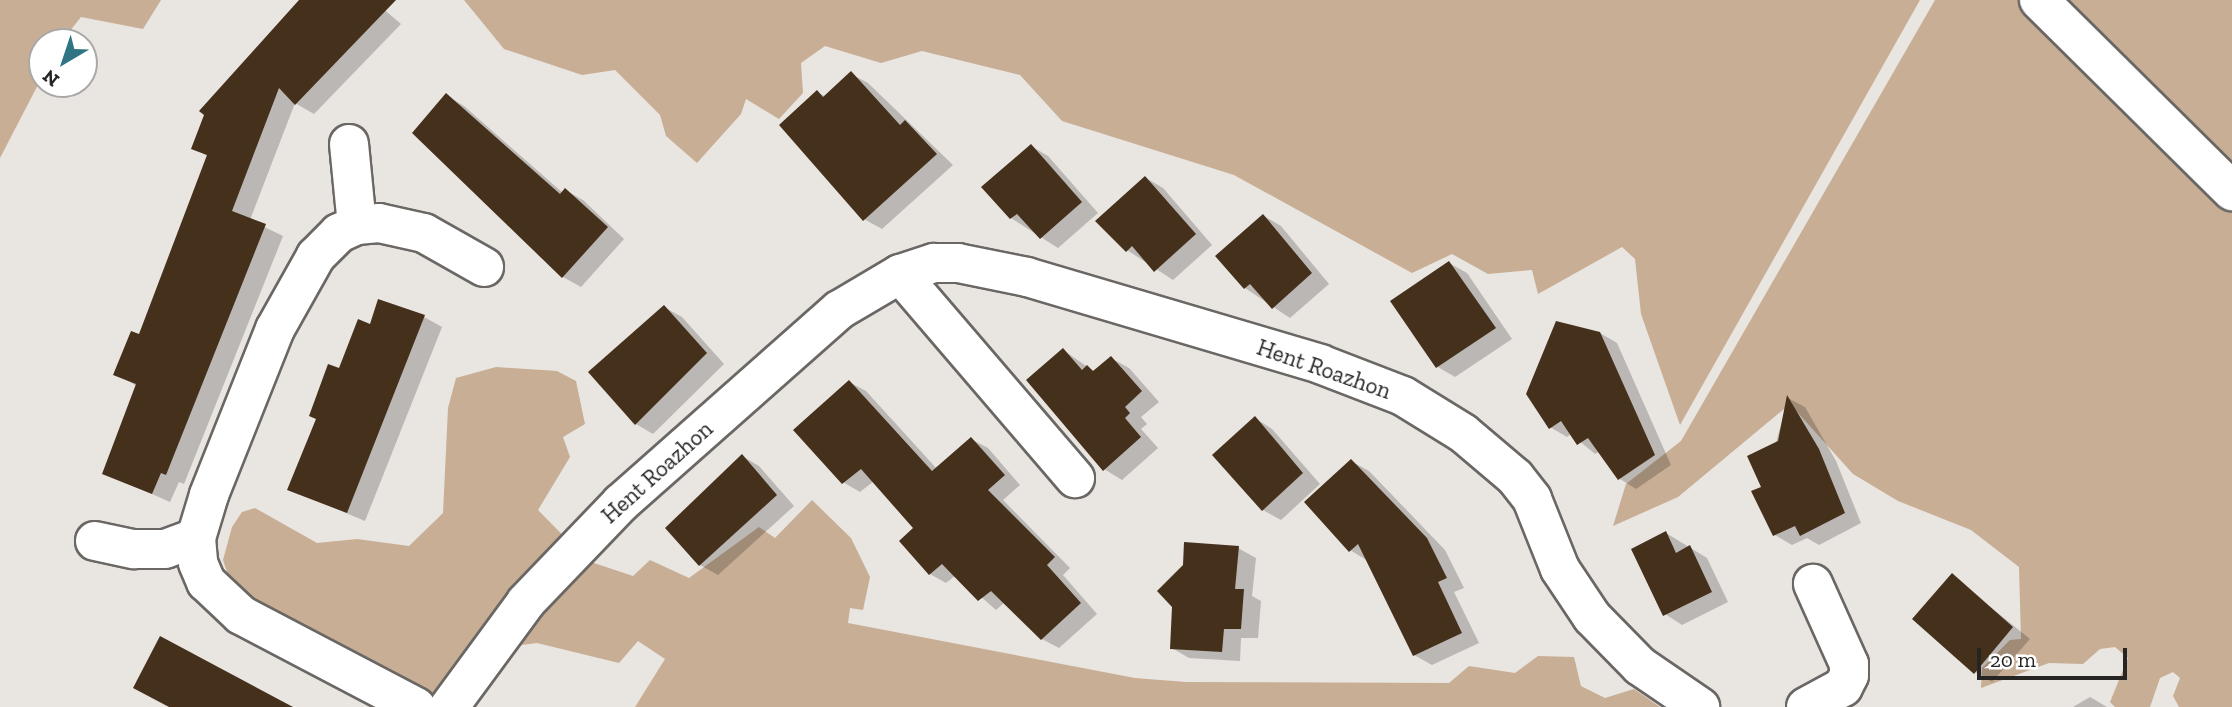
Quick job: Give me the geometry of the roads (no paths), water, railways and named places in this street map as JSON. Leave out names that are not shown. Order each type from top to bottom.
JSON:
[{"type":"street","points":[[2039,0],[2232,191]]},
{"type":"street","points":[[349,144],[357,225]]},
{"type":"street","points":[[416,707],[241,615],[206,582],[196,538],[230,437],[302,274],[328,242],[357,225],[379,223],[424,233],[484,267]]},
{"type":"street","name":"Hent Roazhon","points":[[449,707],[526,602],[613,511],[838,310],[900,274],[934,263],[958,263],[1027,277],[1320,364],[1403,396],[1462,433],[1516,477],[1532,499],[1560,569],[1592,617],[1640,666],[1700,707]]},
{"type":"street","points":[[900,274],[1075,478]]},
{"type":"street","points":[[95,541],[134,549],[165,549],[196,538]]},
{"type":"street","points":[[1806,707],[1843,687],[1849,675],[1849,664],[1812,584]]}]
